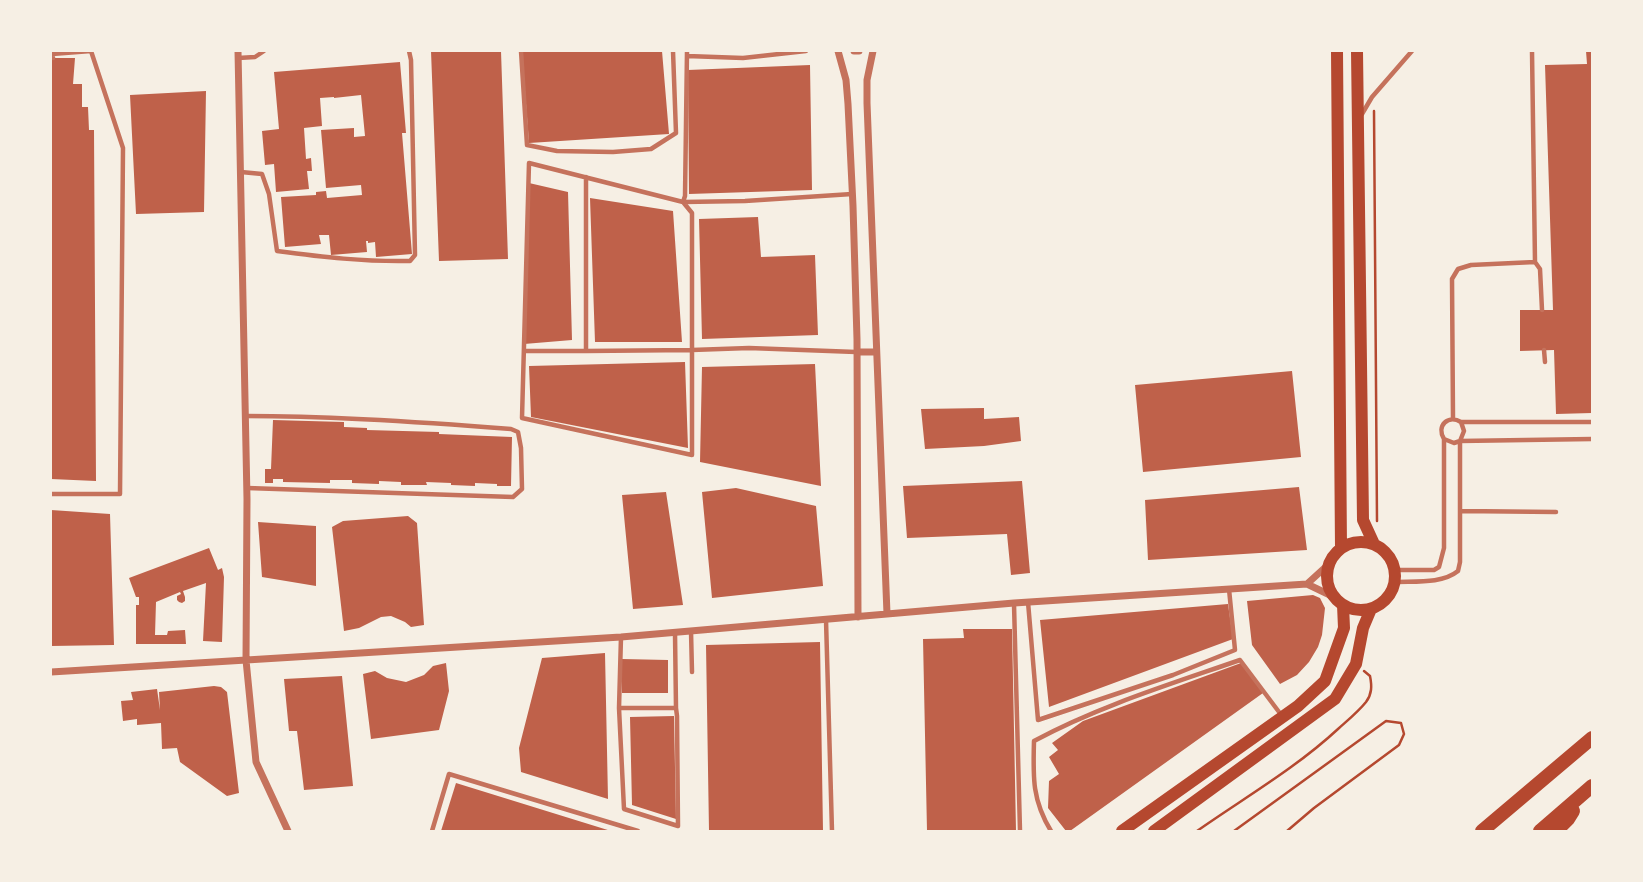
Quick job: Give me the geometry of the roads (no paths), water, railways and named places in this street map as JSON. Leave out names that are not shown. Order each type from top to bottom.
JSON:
[{"type":"highway","points":[[1482,831],[1592,738]]},
{"type":"highway","points":[[1540,831],[1588,790]]},
{"type":"highway","points":[[1556,831],[1588,790]]},
{"type":"main road","points":[[1337,51],[1341,548]]},
{"type":"main road","points":[[1357,51],[1363,520],[1375,545]]},
{"type":"main road","points":[[1122,831],[1298,706],[1325,681],[1343,628],[1339,601],[1328,583],[1329,563],[1341,548],[1361,542],[1375,545],[1389,556],[1396,576],[1390,596],[1371,609],[1360,611],[1339,601]]},
{"type":"main road","points":[[1154,831],[1335,699],[1356,664],[1363,628],[1371,609]]},
{"type":"street","points":[[838,51],[846,80],[852,194],[857,352],[858,617]]},
{"type":"street","points":[[854,51],[859,51]]},
{"type":"street","points":[[873,51],[867,80],[867,103],[887,614]]},
{"type":"street","points":[[238,54],[247,488],[246,660],[256,762],[288,831]]},
{"type":"street","points":[[857,352],[876,352]]},
{"type":"street","points":[[1307,584],[1329,563]]},
{"type":"street","points":[[51,672],[621,637],[1014,603],[1307,584],[1339,601]]},
{"type":"lane","points":[[51,494],[120,494],[123,148],[90,51],[52,54]]},
{"type":"lane","points":[[238,54],[255,57],[264,51]]},
{"type":"lane","points":[[241,172],[262,174],[269,194],[277,251],[365,261],[410,261],[415,255],[409,51]]},
{"type":"lane","points":[[521,51],[527,145],[557,151],[613,152],[651,149],[676,133],[673,51]]},
{"type":"lane","points":[[683,202],[687,53],[743,58],[806,51]]},
{"type":"lane","points":[[1358,121],[1372,97],[1412,51]]},
{"type":"lane","points":[[1532,51],[1535,262],[1540,269],[1542,310]]},
{"type":"lane","points":[[683,202],[692,214],[692,455],[522,418],[529,163],[683,202],[852,194]]},
{"type":"lane","points":[[586,177],[586,351]]},
{"type":"lane","points":[[1453,419],[1452,279],[1458,269],[1471,265],[1535,262]]},
{"type":"lane","points":[[523,351],[749,348],[857,352]]},
{"type":"lane","points":[[1544,350],[1545,362]]},
{"type":"lane","points":[[246,416],[421,422],[511,429],[518,432],[521,448],[522,489],[513,497],[247,488]]},
{"type":"lane","points":[[1396,576],[1437,569],[1442,561],[1443,423],[1453,419],[1461,422],[1592,422]]},
{"type":"lane","points":[[1396,576],[1438,580],[1458,571],[1460,441],[1464,430],[1461,422]]},
{"type":"lane","points":[[1444,439],[1454,443],[1592,439]]},
{"type":"lane","points":[[1460,511],[1556,512]]},
{"type":"lane","points":[[1028,602],[1038,720],[1173,676],[1235,650],[1229,589]]},
{"type":"lane","points":[[1014,603],[1020,831]]},
{"type":"lane","points":[[826,620],[832,831]]},
{"type":"lane","points":[[691,631],[692,672]]},
{"type":"lane","points":[[621,637],[620,708],[624,809],[678,826],[675,633]]},
{"type":"lane","points":[[1051,831],[1040,814],[1033,777],[1034,741],[1060,727],[1153,690],[1240,660],[1282,717]]},
{"type":"lane","points":[[620,708],[676,708]]},
{"type":"lane","points":[[432,831],[449,774],[638,831]]}]
